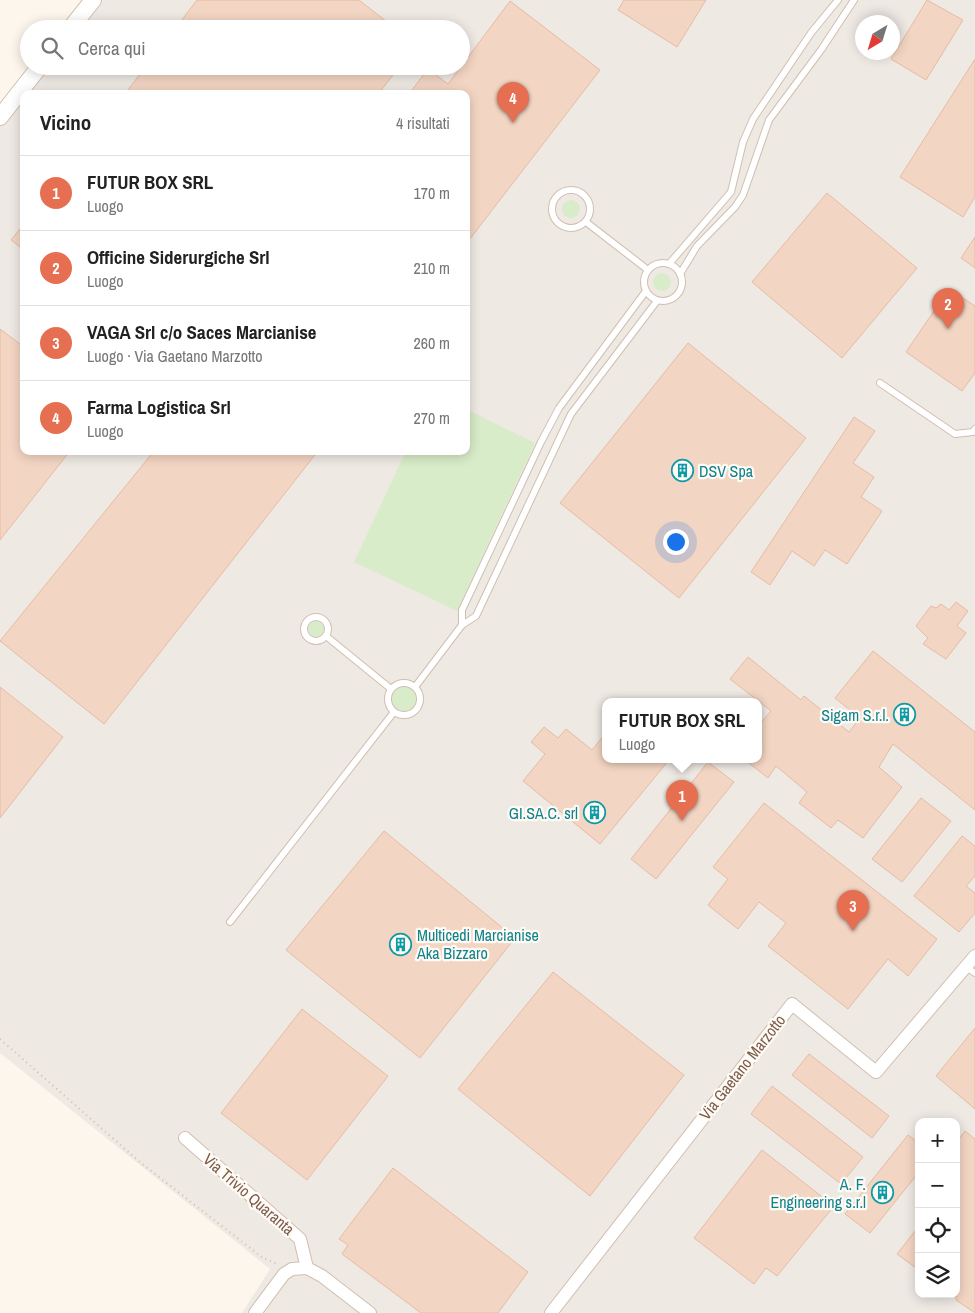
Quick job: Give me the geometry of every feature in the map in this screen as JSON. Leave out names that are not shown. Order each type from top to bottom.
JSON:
[{"type":"street","points":[[77,20],[93,0]]},
{"type":"street","points":[[21,90],[33,75]]},
{"type":"street","points":[[0,117],[20,92]]},
{"type":"street","name":"Via Gaetano Marzotto","points":[[551,1313],[792,1004],[876,1072],[970,970],[975,956]]},
{"type":"street","name":"Via Trivio Quaranta","points":[[185,1138],[300,1239],[307,1268]]},
{"type":"street","points":[[255,1313],[284,1274],[292,1269],[307,1268],[322,1276],[370,1313]]},
{"type":"lane","points":[[669,264],[731,192],[743,142],[753,119],[811,33],[838,0]]},
{"type":"lane","points":[[680,274],[697,246],[735,207],[743,195],[769,120],[821,50],[854,0]]},
{"type":"lane","points":[[568,190],[581,193],[590,203],[591,210],[586,222],[576,228],[564,227],[559,224],[552,208],[557,197],[568,190]]},
{"type":"lane","points":[[586,222],[648,270]]},
{"type":"lane","points":[[658,264],[669,264],[680,274],[682,280],[679,292],[670,300],[657,301],[646,291],[644,280],[648,270],[658,264]]},
{"type":"lane","points":[[462,625],[462,610],[541,442],[559,408],[646,291]]},
{"type":"lane","points":[[415,687],[462,625],[476,616],[570,414],[657,301]]},
{"type":"lane","points":[[880,383],[955,434],[973,432],[975,429]]},
{"type":"lane","points":[[314,616],[325,620],[328,628],[326,636],[320,641],[308,639],[304,632],[307,620],[314,616]]},
{"type":"lane","points":[[326,636],[391,689]]},
{"type":"lane","points":[[405,682],[415,687],[420,697],[418,708],[409,715],[394,712],[388,704],[391,689],[405,682]]},
{"type":"lane","points":[[230,922],[394,712]]},
{"type":"path","points":[[0,1039],[141,1163],[263,1258],[292,1269]]},
{"type":"shaded area","points":[[88,0],[975,0],[975,1313],[242,1313],[270,1269],[0,1053],[0,109],[28,75],[470,75],[470,20],[72,20]]},
{"type":"green space","points":[[571,200],[577,203],[580,209],[577,215],[571,218],[565,215],[562,209],[565,203]]},
{"type":"green space","points":[[662,273],[668,276],[671,282],[668,288],[662,291],[656,288],[653,282],[656,276]]},
{"type":"green space","points":[[470,411],[535,443],[457,611],[354,562],[404,455],[470,455]]},
{"type":"green space","points":[[316,621],[324,629],[316,637],[308,629]]},
{"type":"green space","points":[[404,687],[413,690],[416,699],[413,708],[404,711],[395,708],[392,699],[395,690]]},
{"type":"building","points":[[197,0],[359,0],[385,20],[182,20]]},
{"type":"building","points":[[624,0],[706,0],[677,47],[618,10]]},
{"type":"building","points":[[927,0],[963,20],[926,80],[893,60],[900,60],[900,44]]},
{"type":"building","points":[[510,1],[600,70],[470,239],[470,90],[412,90],[423,75],[436,75],[448,84],[455,75],[470,75],[470,55]]},
{"type":"building","points":[[975,59],[975,197],[963,217],[900,177]]},
{"type":"building","points":[[139,75],[393,75],[381,90],[128,90]]},
{"type":"building","points":[[827,193],[917,268],[842,358],[752,282]]},
{"type":"building","points":[[20,229],[20,247],[11,240]]},
{"type":"building","points":[[975,237],[975,268],[961,258]]},
{"type":"building","points":[[949,289],[975,306],[975,373],[962,391],[906,352]]},
{"type":"building","points":[[0,329],[20,344],[20,455],[67,455],[0,540]]},
{"type":"building","name":"DSV Spa","points":[[688,343],[806,438],[679,598],[560,503]]},
{"type":"building","points":[[854,417],[875,431],[853,463],[874,477],[861,497],[882,511],[847,564],[825,550],[814,566],[792,551],[770,585],[751,572]]},
{"type":"building","points":[[151,455],[315,455],[104,724],[0,641]]},
{"type":"building","points":[[956,602],[968,611],[957,626],[966,633],[946,659],[923,644],[928,638],[916,626],[931,606],[936,608],[941,604],[949,610]]},
{"type":"building","points":[[873,651],[975,732],[975,810],[893,744],[879,767],[902,787],[863,838],[838,820],[831,828],[799,803],[807,792],[776,766],[768,778],[749,763],[762,763],[762,721],[771,711],[762,704],[762,698],[754,698],[730,679],[748,657],[801,700],[804,696],[849,732],[860,718],[835,698]]},
{"type":"building","points":[[0,687],[63,737],[0,818]]},
{"type":"building","name":"GI.SA.C. srl","points":[[544,727],[558,738],[566,729],[592,750],[602,738],[602,763],[667,763],[600,844],[523,781],[545,754],[531,742]]},
{"type":"building","points":[[707,763],[734,782],[656,879],[631,859]]},
{"type":"building","points":[[921,798],[951,821],[902,882],[872,859]]},
{"type":"building","points":[[764,803],[937,939],[908,976],[888,959],[848,1009],[768,946],[786,923],[759,902],[738,929],[708,905],[728,879],[713,867]]},
{"type":"building","name":"Multicedi Marcianise Aka Bizzaro","points":[[384,831],[515,938],[420,1058],[286,950]]},
{"type":"building","points":[[962,836],[975,846],[975,876],[966,886],[975,893],[975,913],[959,932],[914,896]]},
{"type":"building","points":[[553,972],[684,1075],[590,1196],[458,1089]]},
{"type":"building","points":[[302,1009],[388,1076],[307,1180],[221,1113]]},
{"type":"building","points":[[975,1028],[975,1109],[936,1076]]},
{"type":"building","points":[[809,1054],[889,1116],[872,1138],[792,1075]]},
{"type":"building","points":[[772,1086],[863,1157],[841,1184],[751,1114]]},
{"type":"building","points":[[965,1131],[975,1139],[975,1313],[956,1300],[956,1298],[960,1298],[960,1138]]},
{"type":"building","name":"A. F. Engineering s.r.l","points":[[908,1135],[915,1140],[915,1177],[870,1233],[845,1214]]},
{"type":"building","points":[[762,1150],[834,1206],[777,1276],[766,1268],[754,1284],[694,1238]]},
{"type":"building","points":[[393,1168],[528,1272],[498,1313],[421,1313],[342,1254],[348,1245],[339,1239]]},
{"type":"building","points":[[915,1231],[915,1267],[897,1254]]},
{"type":"place","name":"Farma Logistica Srl","points":[[513,123]]},
{"type":"place","name":"Officine Siderurgiche Srl","points":[[948,329]]},
{"type":"place","name":"DSV Spa","points":[[683,471]]},
{"type":"place","name":"Sigam S.r.l.","points":[[905,715]]},
{"type":"place","name":"GI.SA.C. srl","points":[[594,813]]},
{"type":"place","name":"FUTUR BOX SRL","points":[[682,821]]},
{"type":"place","name":"VAGA Srl c/o Saces Marcianise","points":[[853,931]]},
{"type":"place","name":"Multicedi Marcianise Aka Bizzaro","points":[[401,944]]},
{"type":"place","name":"A. F. Engineering s.r.l","points":[[882,1193]]}]
